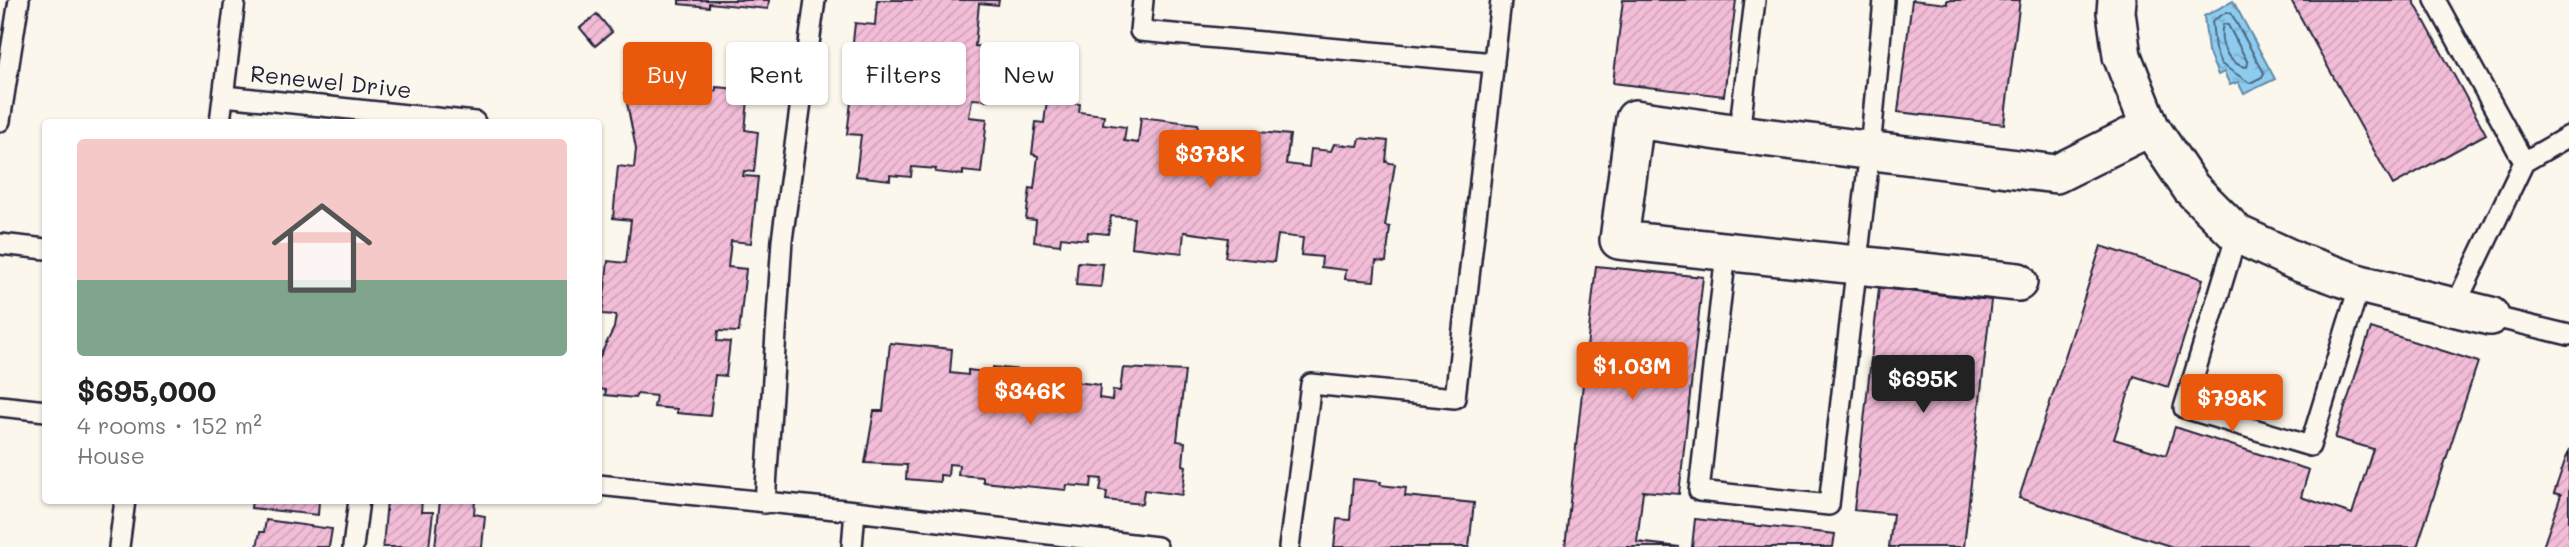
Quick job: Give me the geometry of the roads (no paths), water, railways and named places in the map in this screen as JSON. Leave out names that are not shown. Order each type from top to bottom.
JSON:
[{"type":"street","points":[[2117,0],[2122,56],[2150,127],[2190,188],[2238,234],[2298,262],[2360,284],[2490,316]]},
{"type":"street","points":[[2018,282],[1619,240],[1635,119],[2056,174],[2150,127]]},
{"type":"lane","points":[[0,121],[4,74],[19,0]]},
{"type":"lane","points":[[220,119],[235,0]]},
{"type":"lane","points":[[765,503],[782,240],[815,0]]},
{"type":"lane","points":[[1143,0],[1140,31],[1494,63]]},
{"type":"lane","points":[[1289,547],[1311,384],[1455,398],[1501,0]]},
{"type":"lane","points":[[1740,134],[1755,0]]},
{"type":"lane","points":[[1726,253],[1699,491],[1829,505],[1870,150],[1884,0]]},
{"type":"lane","points":[[2435,0],[2524,162]]},
{"type":"lane","name":"Renewel Drive","points":[[224,96],[446,119]]},
{"type":"lane","points":[[2455,306],[2524,162],[2569,136]]},
{"type":"lane","points":[[2238,234],[2184,408],[2310,446],[2360,284]]},
{"type":"lane","points":[[0,244],[42,249]]},
{"type":"lane","points":[[2490,316],[2569,335]]},
{"type":"lane","points":[[0,406],[42,411]]},
{"type":"lane","points":[[602,485],[855,511],[1157,547]]},
{"type":"lane","points":[[119,547],[124,504]]},
{"type":"lane","points":[[353,547],[358,504]]},
{"type":"lane","points":[[852,547],[855,511]]},
{"type":"water","points":[[2233,1],[2275,79],[2244,94],[2238,82],[2230,85],[2224,72],[2218,75],[2208,51],[2204,16]]}]
